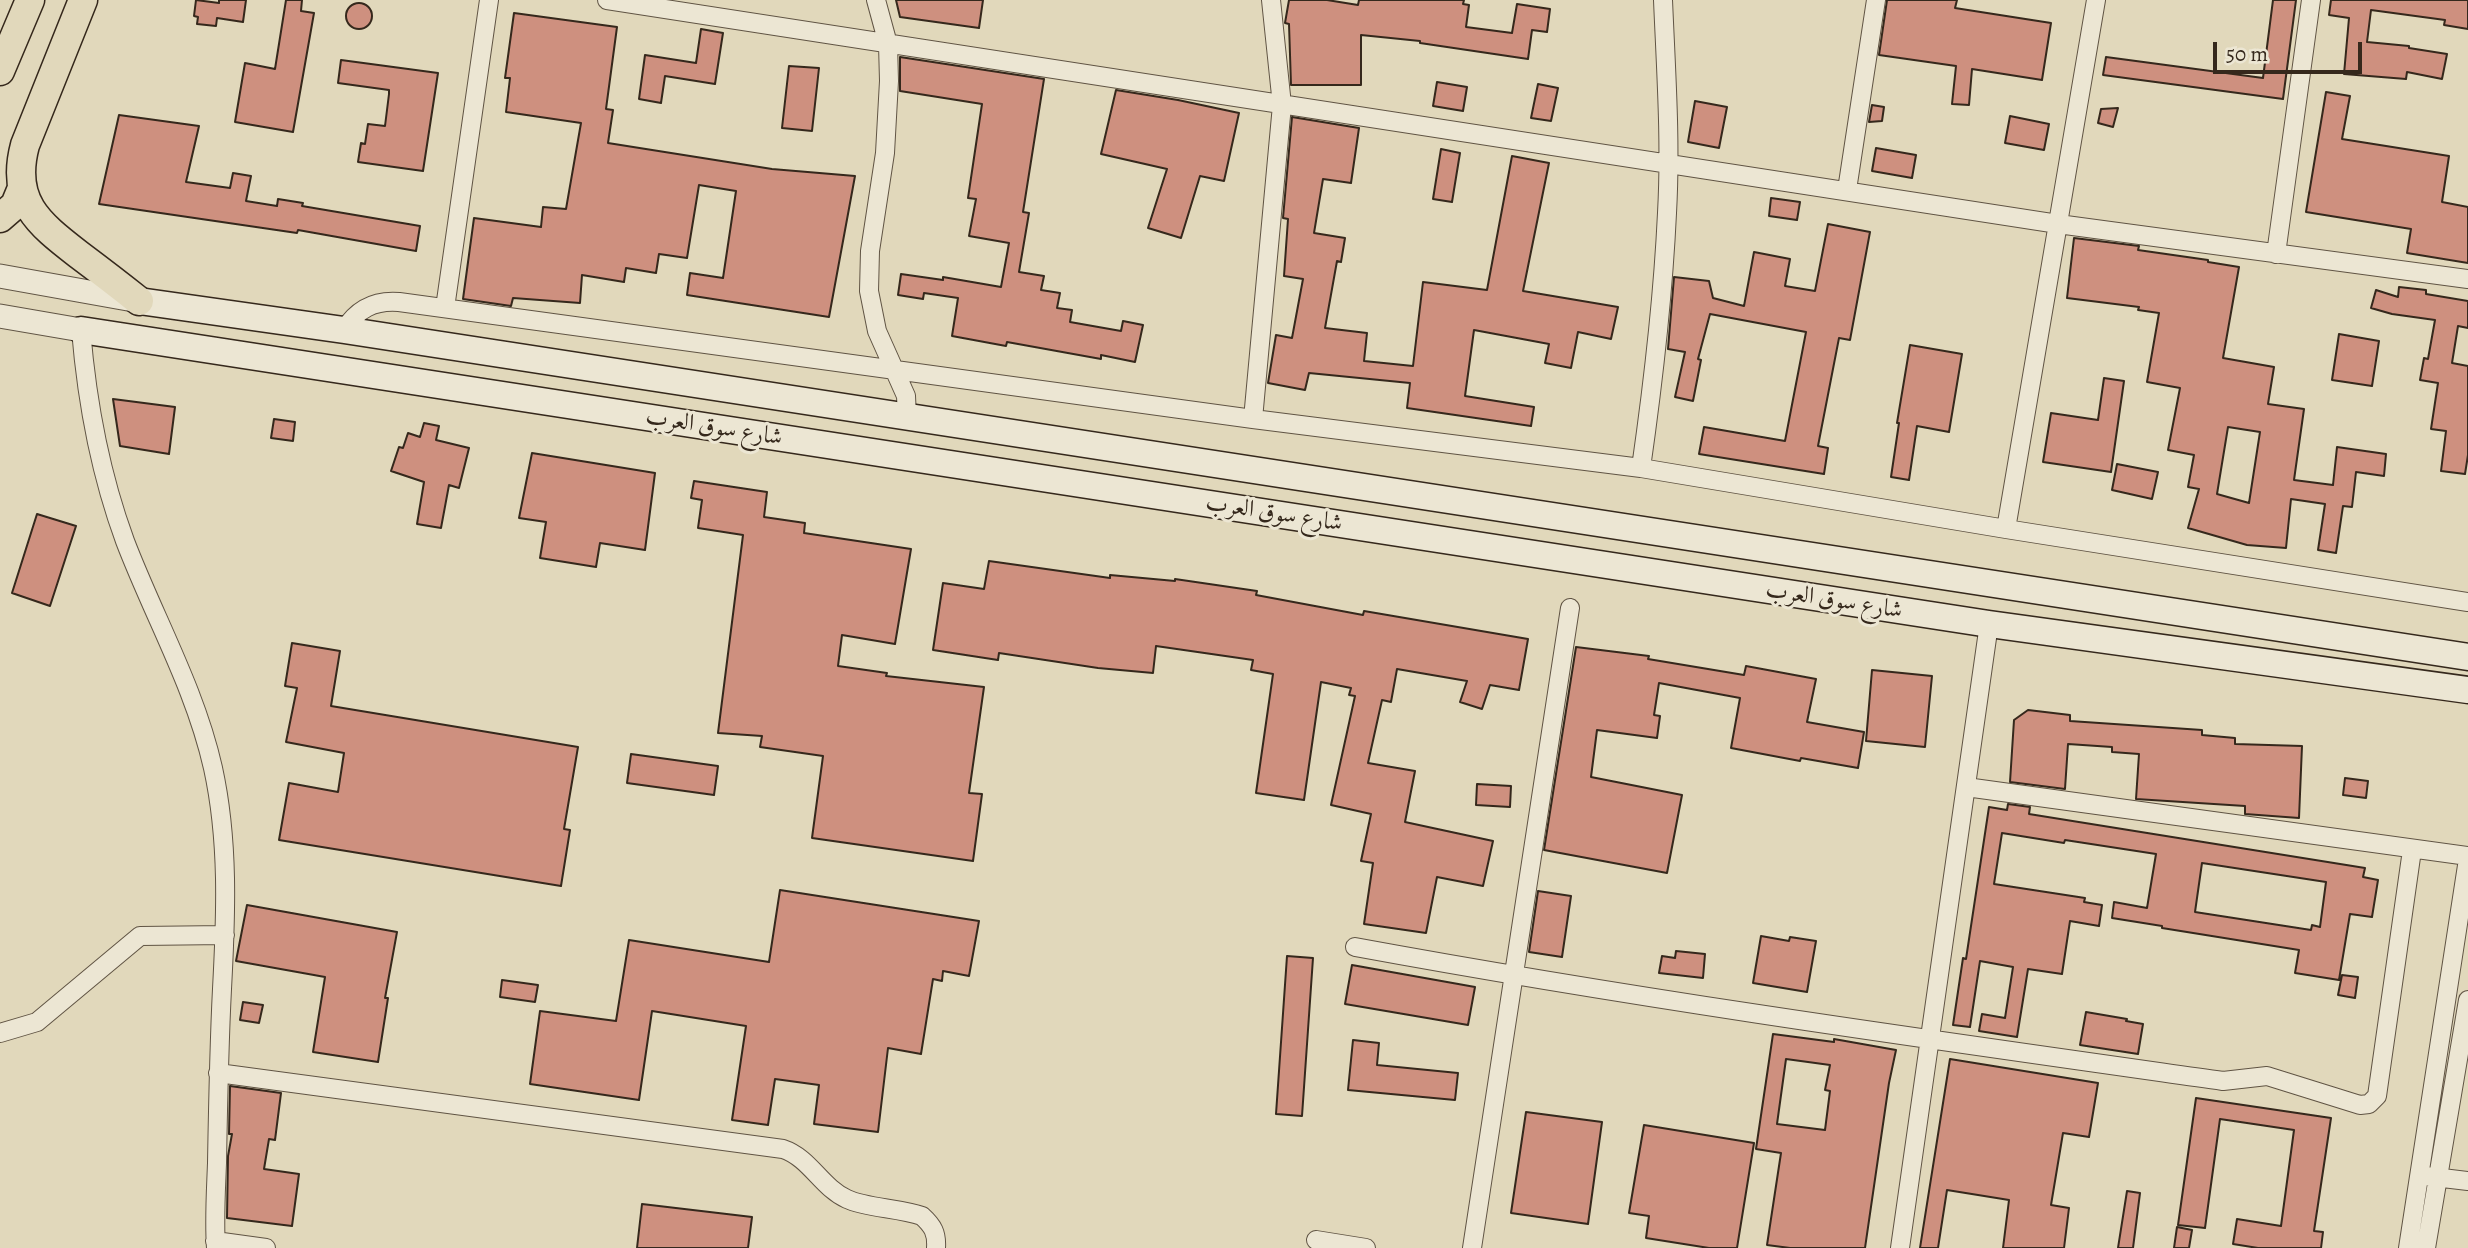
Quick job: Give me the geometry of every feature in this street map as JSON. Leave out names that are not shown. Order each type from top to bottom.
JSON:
[{"type":"main road","points":[[0,71],[30,0]]},
{"type":"main road","points":[[83,0],[24,145],[20,174],[22,188],[30,208],[43,226],[139,301],[907,416],[2468,657]]},
{"type":"main road","points":[[0,218],[15,205],[22,188]]},
{"type":"main road","name":"شارع سوق العرب","points":[[82,330],[1989,625],[2468,690]]},
{"type":"street","points":[[445,308],[489,0]]},
{"type":"street","points":[[607,0],[2058,224],[2468,279]]},
{"type":"street","points":[[876,0],[888,44],[889,117],[869,271],[872,311],[877,331],[906,396],[907,416]]},
{"type":"street","points":[[1253,419],[1282,105],[1271,0]]},
{"type":"street","points":[[1641,468],[1663,277],[1668,163],[1663,0]]},
{"type":"street","points":[[1847,190],[1876,0]]},
{"type":"street","points":[[2006,529],[2096,0]]},
{"type":"street","points":[[2276,254],[2311,0]]},
{"type":"street","points":[[0,276],[139,301]]},
{"type":"street","points":[[344,330],[358,313],[377,303],[399,302],[1253,419],[1641,468],[2468,602]]},
{"type":"street","points":[[0,316],[82,330],[91,416],[111,500],[141,582],[182,672],[213,767],[225,868],[215,1245],[266,1248]]},
{"type":"street","points":[[1472,1248],[1570,608]]},
{"type":"street","points":[[1900,1248],[1989,625]]},
{"type":"street","points":[[1966,787],[2468,858],[2408,1248]]},
{"type":"street","points":[[1354,947],[1512,976],[1930,1040],[2223,1081],[2267,1076],[2360,1105],[2369,1104],[2376,1096],[2412,850]]},
{"type":"street","points":[[0,1033],[37,1023],[140,936],[225,935]]},
{"type":"street","points":[[2426,1248],[2468,1000]]},
{"type":"street","points":[[218,1073],[783,1149],[795,1153],[832,1189],[848,1200],[922,1216],[931,1224],[937,1236],[936,1248]]},
{"type":"street","points":[[2419,1175],[2468,1181]]},
{"type":"street","points":[[1316,1240],[1366,1248]]},
{"type":"building","points":[[196,0],[219,3],[219,0],[246,0],[243,22],[217,18],[216,26],[197,24],[198,17],[194,16]]},
{"type":"building","points":[[286,0],[302,0],[301,11],[314,13],[293,132],[235,122],[245,63],[275,69]]},
{"type":"building","points":[[896,0],[983,0],[979,28],[900,17]]},
{"type":"building","points":[[1289,0],[1327,0],[1358,5],[1359,0],[1464,0],[1463,4],[1469,5],[1466,27],[1512,33],[1517,4],[1550,9],[1547,32],[1532,30],[1528,59],[1420,41],[1361,35],[1361,85],[1291,85],[1289,24],[1285,23]]},
{"type":"building","points":[[1887,0],[1957,0],[1955,8],[2051,23],[2042,80],[1972,69],[1969,105],[1952,104],[1956,66],[1879,55]]},
{"type":"building","points":[[2273,0],[2296,0],[2283,99],[2103,75],[2106,57],[2263,78]]},
{"type":"building","points":[[2331,0],[2468,0],[2468,29],[2444,25],[2445,20],[2371,10],[2367,42],[2409,46],[2447,54],[2442,79],[2407,72],[2406,79],[2344,74],[2349,18],[2329,15]]},
{"type":"building","points":[[359,3],[368,7],[372,16],[368,25],[359,29],[350,25],[346,16],[350,7]]},
{"type":"building","points":[[514,13],[617,27],[606,109],[613,110],[608,143],[772,169],[855,176],[829,317],[687,295],[690,273],[723,278],[736,191],[699,185],[687,258],[659,254],[656,273],[626,268],[624,282],[582,275],[580,303],[513,298],[511,306],[463,299],[474,218],[541,227],[543,207],[566,209],[581,123],[506,112],[510,78],[505,78]]},
{"type":"building","points":[[701,29],[723,33],[715,84],[665,76],[661,103],[639,99],[645,55],[696,63]]},
{"type":"building","points":[[900,57],[1044,79],[1023,212],[1029,213],[1019,272],[1044,276],[1041,290],[1060,293],[1057,308],[1072,310],[1070,322],[1121,331],[1123,321],[1143,325],[1135,362],[1101,355],[1101,359],[1007,342],[1006,346],[952,336],[958,298],[924,293],[923,299],[898,295],[901,274],[943,280],[943,277],[1001,287],[1009,243],[969,236],[976,199],[968,198],[982,104],[900,91]]},
{"type":"building","points":[[341,60],[438,73],[423,171],[358,162],[361,143],[365,144],[368,124],[385,126],[389,90],[338,83]]},
{"type":"building","points":[[789,66],[819,68],[812,131],[782,128]]},
{"type":"building","points":[[1437,82],[1467,87],[1463,111],[1433,106]]},
{"type":"building","points":[[1538,84],[1558,88],[1551,121],[1531,118]]},
{"type":"building","points":[[1116,90],[1239,113],[1224,181],[1200,176],[1181,238],[1148,228],[1167,169],[1101,154]]},
{"type":"building","points":[[2326,92],[2350,96],[2342,139],[2449,156],[2442,202],[2468,207],[2468,263],[2407,253],[2411,229],[2306,212]]},
{"type":"building","points":[[1695,101],[1727,107],[1719,148],[1688,142]]},
{"type":"building","points":[[1872,105],[1884,107],[1882,121],[1869,122]]},
{"type":"building","points":[[2118,108],[2113,127],[2098,123],[2101,109]]},
{"type":"building","points":[[119,115],[199,126],[186,182],[230,188],[233,173],[251,176],[246,201],[277,206],[278,199],[303,203],[302,206],[420,226],[416,251],[298,230],[297,233],[99,204]]},
{"type":"building","points":[[2010,116],[2049,124],[2044,150],[2005,143]]},
{"type":"building","points":[[1292,117],[1359,128],[1351,183],[1323,179],[1314,233],[1345,238],[1341,262],[1337,261],[1325,328],[1367,333],[1364,361],[1413,366],[1423,282],[1487,290],[1512,156],[1549,163],[1523,291],[1618,307],[1611,339],[1578,332],[1571,368],[1545,363],[1549,344],[1474,330],[1465,396],[1534,407],[1531,426],[1407,408],[1410,383],[1309,373],[1305,390],[1268,383],[1276,335],[1292,338],[1303,279],[1284,276],[1288,219],[1283,218]]},
{"type":"building","points":[[1876,148],[1916,155],[1912,178],[1872,171]]},
{"type":"building","points":[[1441,149],[1460,153],[1452,202],[1433,199]]},
{"type":"building","points":[[1771,198],[1800,202],[1797,220],[1769,216]]},
{"type":"building","points":[[1828,224],[1870,232],[1850,340],[1839,338],[1818,446],[1828,448],[1824,474],[1699,454],[1704,427],[1785,441],[1806,332],[1710,314],[1698,359],[1701,360],[1693,401],[1675,397],[1685,352],[1668,349],[1674,277],[1709,281],[1713,298],[1744,306],[1754,252],[1790,259],[1785,286],[1815,291]]},
{"type":"building","points":[[2074,238],[2139,246],[2138,250],[2239,267],[2223,358],[2274,367],[2268,404],[2304,409],[2294,480],[2333,485],[2337,447],[2386,454],[2384,476],[2356,472],[2352,507],[2343,506],[2336,553],[2318,550],[2325,504],[2291,499],[2286,548],[2247,545],[2188,528],[2199,489],[2188,487],[2194,455],[2168,450],[2180,388],[2147,382],[2159,313],[2138,310],[2139,307],[2067,298]],"holes":[[[2228,427],[2260,432],[2249,503],[2217,494]]]},
{"type":"building","points":[[2399,287],[2426,290],[2426,294],[2468,301],[2468,328],[2458,326],[2452,363],[2468,366],[2468,455],[2465,474],[2441,471],[2446,431],[2431,429],[2438,383],[2420,380],[2424,358],[2428,359],[2435,320],[2371,308],[2376,290],[2398,297]]},
{"type":"building","points":[[2339,334],[2379,341],[2372,386],[2332,380]]},
{"type":"building","points":[[1910,345],[1962,354],[1949,432],[1917,426],[1909,480],[1891,477]]},
{"type":"building","points":[[2104,378],[2124,381],[2111,472],[2043,462],[2051,413],[2098,420]]},
{"type":"building","points":[[113,399],[175,407],[169,454],[120,446]]},
{"type":"building","points":[[274,419],[295,422],[293,441],[271,438]]},
{"type":"building","points":[[424,423],[439,426],[436,440],[469,448],[459,488],[449,485],[441,528],[417,524],[424,482],[391,471],[399,447],[403,448],[408,433],[420,437]]},
{"type":"building","points":[[532,453],[655,473],[645,550],[600,543],[596,567],[540,558],[546,522],[519,518]]},
{"type":"building","points":[[2117,464],[2158,472],[2152,499],[2112,490]]},
{"type":"building","points":[[694,481],[767,492],[764,517],[805,523],[804,533],[911,549],[895,644],[842,635],[838,666],[887,673],[886,676],[984,687],[969,793],[982,794],[973,861],[812,838],[823,756],[760,747],[762,736],[718,733],[743,535],[698,528],[702,500],[691,498]]},
{"type":"building","points":[[37,514],[76,526],[50,606],[12,593]]},
{"type":"building","points":[[989,561],[1110,578],[1110,575],[1175,579],[1257,591],[1256,595],[1363,615],[1364,611],[1528,639],[1519,690],[1490,685],[1482,709],[1460,702],[1467,681],[1397,669],[1391,702],[1382,700],[1368,763],[1415,771],[1405,822],[1493,841],[1483,886],[1437,877],[1426,933],[1364,924],[1373,863],[1361,861],[1371,814],[1331,805],[1355,696],[1349,695],[1351,688],[1321,682],[1304,800],[1256,793],[1273,674],[1251,670],[1253,660],[1156,646],[1153,673],[1098,668],[999,653],[998,660],[933,650],[943,583],[984,589]]},
{"type":"building","points":[[292,643],[340,651],[331,706],[578,747],[564,829],[570,830],[561,886],[279,840],[289,783],[338,792],[344,753],[286,742],[297,688],[285,686]]},
{"type":"building","points":[[1576,647],[1649,656],[1648,659],[1744,675],[1746,666],[1816,679],[1807,722],[1864,732],[1858,768],[1801,758],[1800,761],[1731,748],[1740,698],[1659,683],[1654,715],[1660,716],[1657,738],[1597,730],[1591,777],[1682,795],[1667,873],[1544,850]]},
{"type":"building","points":[[1872,670],[1932,676],[1925,747],[1866,741]]},
{"type":"building","points":[[2028,710],[2070,715],[2070,721],[2202,730],[2202,735],[2235,738],[2235,744],[2302,746],[2299,818],[2245,814],[2245,806],[2136,799],[2139,754],[2112,752],[2112,747],[2068,744],[2065,789],[2010,782],[2014,720]]},
{"type":"building","points":[[631,754],[718,766],[714,795],[627,783]]},
{"type":"building","points":[[2345,778],[2368,781],[2366,798],[2343,795]]},
{"type":"building","points":[[1477,784],[1511,786],[1510,807],[1476,805]]},
{"type":"building","points":[[2008,804],[2030,807],[2029,814],[2365,868],[2363,877],[2378,880],[2372,917],[2350,914],[2339,980],[2295,973],[2299,950],[2112,918],[2114,902],[2147,908],[2156,854],[2002,833],[1994,884],[2085,898],[2084,902],[2102,905],[2099,926],[2070,921],[2062,974],[2028,969],[2017,1037],[1979,1031],[1982,1014],[2005,1018],[2013,967],[1980,961],[1970,1027],[1953,1025],[1989,807],[2007,810]],"holes":[[[2202,863],[2326,882],[2320,927],[2312,925],[2311,930],[2195,912]]]},
{"type":"building","points":[[780,890],[979,921],[969,976],[943,971],[942,981],[933,979],[921,1054],[888,1048],[878,1132],[814,1124],[819,1085],[775,1079],[768,1125],[732,1120],[746,1026],[652,1011],[639,1100],[530,1084],[540,1011],[616,1021],[629,940],[769,962]]},
{"type":"building","points":[[1538,891],[1571,896],[1562,957],[1529,952]]},
{"type":"building","points":[[247,905],[397,932],[385,998],[388,998],[378,1062],[313,1052],[325,977],[236,961]]},
{"type":"building","points":[[1761,936],[1789,941],[1790,937],[1816,941],[1807,992],[1753,983]]},
{"type":"building","points":[[1676,951],[1705,954],[1703,978],[1659,973],[1662,956],[1675,958]]},
{"type":"building","points":[[1287,956],[1313,958],[1302,1116],[1276,1114]]},
{"type":"building","points":[[1352,965],[1475,987],[1468,1025],[1345,1004]]},
{"type":"building","points":[[2342,975],[2358,977],[2355,998],[2338,995]]},
{"type":"building","points":[[502,980],[538,985],[535,1002],[500,997]]},
{"type":"building","points":[[243,1002],[263,1005],[259,1023],[240,1020]]},
{"type":"building","points":[[2086,1012],[2143,1024],[2138,1054],[2080,1045]]},
{"type":"building","points":[[1773,1034],[1834,1042],[1834,1039],[1896,1050],[1865,1248],[1790,1248],[1767,1245],[1781,1153],[1756,1149]],"holes":[[[1786,1059],[1830,1065],[1825,1090],[1830,1091],[1825,1130],[1777,1124]]]},
{"type":"building","points":[[1353,1040],[1379,1043],[1377,1065],[1458,1073],[1455,1100],[1348,1090]]},
{"type":"building","points":[[1950,1059],[2098,1083],[2089,1137],[2063,1133],[2051,1205],[2069,1208],[2064,1248],[2003,1248],[2009,1200],[1947,1190],[1938,1248],[1920,1248]]},
{"type":"building","points":[[230,1086],[281,1093],[275,1140],[269,1139],[264,1169],[299,1174],[292,1226],[227,1218],[228,1156],[232,1134],[229,1134]]},
{"type":"building","points":[[2196,1098],[2331,1118],[2314,1231],[2323,1232],[2321,1248],[2258,1248],[2233,1244],[2237,1219],[2281,1226],[2294,1130],[2220,1119],[2205,1228],[2178,1225]]},
{"type":"building","points":[[1526,1112],[1602,1122],[1588,1224],[1511,1213]]},
{"type":"building","points":[[1644,1125],[1754,1143],[1737,1248],[1709,1248],[1646,1238],[1649,1216],[1629,1213]]},
{"type":"building","points":[[2127,1191],[2140,1193],[2133,1248],[2118,1248]]},
{"type":"building","points":[[642,1204],[752,1217],[748,1248],[637,1248]]},
{"type":"building","points":[[2177,1227],[2192,1230],[2189,1248],[2174,1248]]}]
